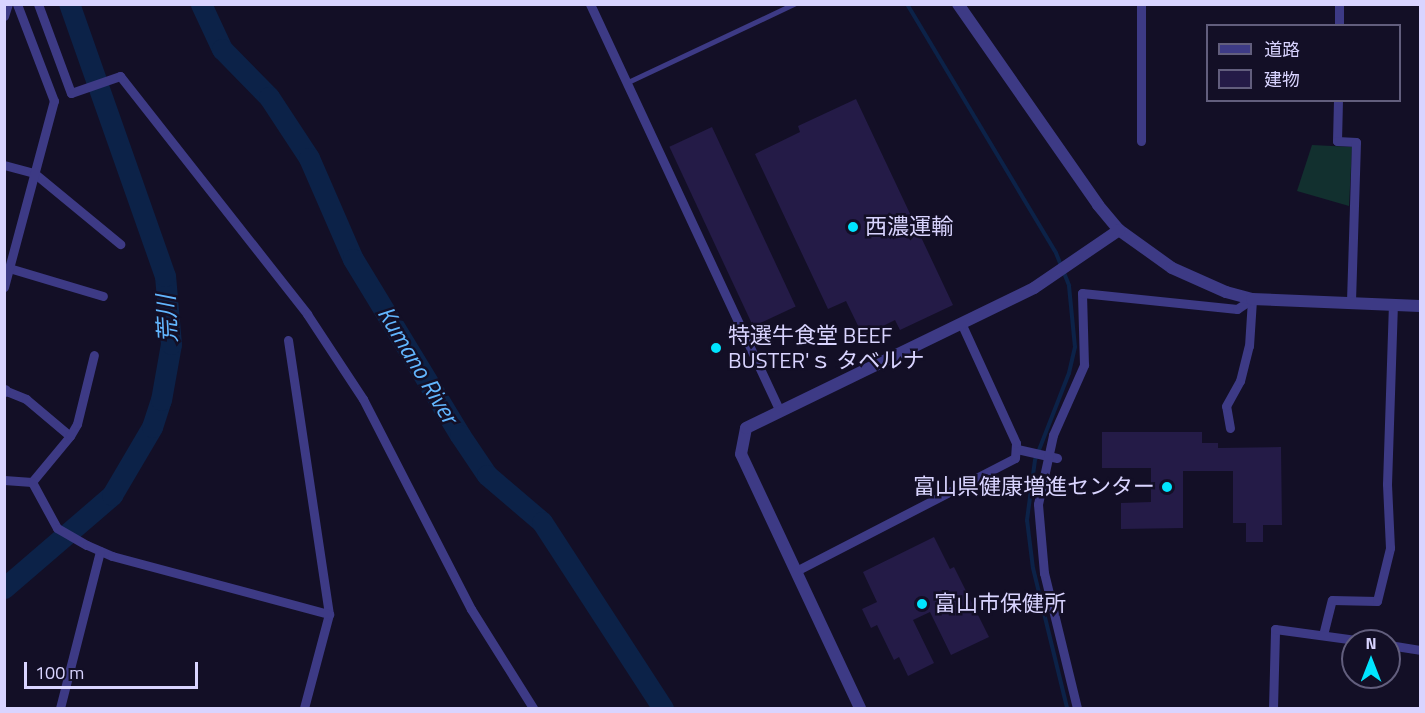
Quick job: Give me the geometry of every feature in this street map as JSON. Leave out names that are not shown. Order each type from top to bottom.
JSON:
[{"type":"street","points":[[4,16],[8,4]]},
{"type":"street","points":[[4,287],[54,101],[17,4]]},
{"type":"street","points":[[38,4],[70,93],[120,76],[307,314],[363,399],[471,609],[533,708]]},
{"type":"street","points":[[590,4],[780,411]]},
{"type":"street","points":[[958,4],[1119,230],[1172,268],[1226,292],[1252,298],[1420,306]]},
{"type":"street","points":[[1140,141],[1141,4]]},
{"type":"street","points":[[1339,4],[1339,24]]},
{"type":"street","points":[[1338,102],[1337,141],[1356,142],[1351,303]]},
{"type":"street","points":[[4,165],[34,173],[120,244]]},
{"type":"street","points":[[860,708],[741,454],[746,428],[1034,288],[1119,230]]},
{"type":"street","points":[[9,268],[103,296]]},
{"type":"street","points":[[1077,708],[1039,536],[1038,504],[1084,365],[1082,294],[1237,309],[1252,298]]},
{"type":"street","points":[[1230,428],[1226,406],[1240,381],[1249,346],[1252,298]]},
{"type":"street","points":[[1323,635],[1332,600],[1377,601],[1390,548],[1387,484],[1393,305]]},
{"type":"street","points":[[796,571],[1015,458],[1017,449],[961,323]]},
{"type":"street","points":[[288,340],[329,614],[304,708]]},
{"type":"street","points":[[32,482],[70,436],[77,424],[94,355]]},
{"type":"street","points":[[5,391],[26,399],[70,436]]},
{"type":"street","points":[[1017,449],[1052,457]]},
{"type":"street","points":[[4,480],[32,482]]},
{"type":"street","points":[[32,482],[57,528],[100,551],[329,614]]},
{"type":"street","points":[[60,708],[100,551]]},
{"type":"street","points":[[1273,708],[1275,629],[1341,638]]},
{"type":"street","points":[[1401,647],[1420,650]]},
{"type":"lane","points":[[626,83],[794,4]]},
{"type":"green space","points":[[1312,145],[1352,147],[1349,206],[1297,191]]},
{"type":"building","name":"西濃運輸","points":[[856,99],[953,305],[900,330],[895,320],[863,336],[846,301],[828,309],[755,154],[800,132],[798,126]]},
{"type":"building","points":[[712,127],[796,306],[753,326],[669,147]]},
{"type":"building","name":"富山県健康増進センター","points":[[1102,432],[1202,432],[1202,443],[1218,443],[1218,448],[1281,447],[1282,525],[1263,525],[1263,542],[1246,542],[1246,523],[1233,523],[1233,471],[1183,471],[1183,528],[1121,529],[1121,503],[1151,502],[1151,468],[1102,468]]},
{"type":"building","name":"富山市保健所","points":[[934,537],[950,569],[954,567],[989,637],[951,655],[930,612],[913,620],[934,663],[908,676],[899,657],[894,660],[877,625],[871,628],[862,609],[877,602],[863,572]]},
{"type":"waterway","name":"荒川","points":[[4,588],[112,495],[152,427],[161,400],[171,344],[165,276],[69,4]]},
{"type":"waterway","name":"Kumano River","points":[[201,4],[222,49],[269,97],[309,158],[353,259],[460,435],[487,475],[542,522],[663,708]]},
{"type":"waterway","points":[[907,4],[1056,253],[1069,286],[1075,347],[1069,373],[1035,460],[1027,520],[1033,568],[1067,708]]},
{"type":"place","name":"西濃運輸","points":[[853,227]]},
{"type":"place","name":"特選牛食堂 BEEF BUSTER'ｓ タベルナ","points":[[716,348]]},
{"type":"place","name":"富山県健康増進センター","points":[[1167,487]]},
{"type":"place","name":"富山市保健所","points":[[922,604]]}]
